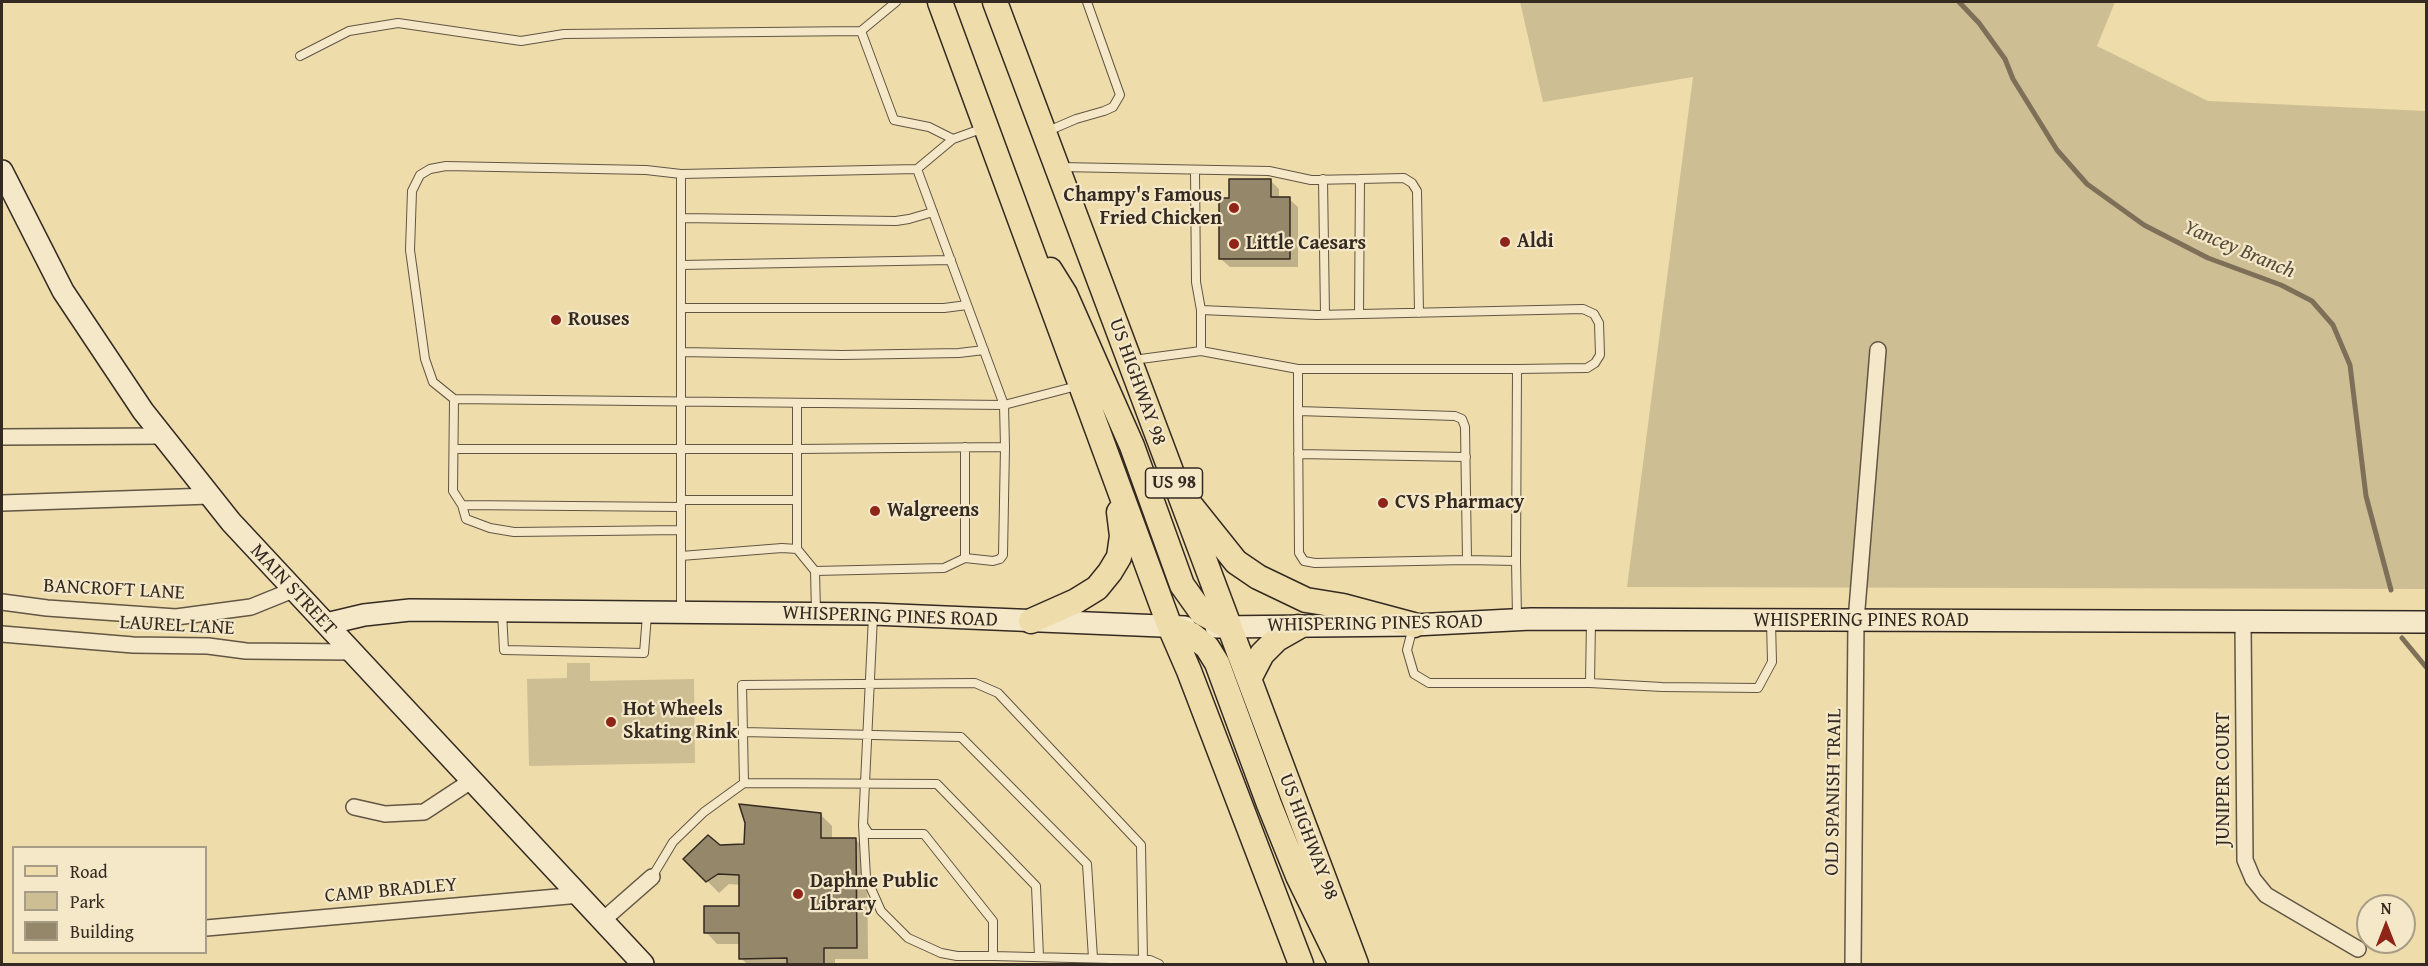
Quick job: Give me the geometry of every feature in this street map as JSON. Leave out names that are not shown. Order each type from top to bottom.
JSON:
[{"type":"main road","name":"US 98","points":[[940,2],[1170,627],[1190,671],[1300,964]]},
{"type":"main road","name":"US HIGHWAY 98","points":[[995,2],[1356,964]]},
{"type":"main road","points":[[1020,222],[1065,294],[1132,446],[1182,585],[1202,612],[1228,627]]},
{"type":"main road","points":[[1031,621],[1076,601],[1097,588],[1119,557],[1122,536],[1114,474]]},
{"type":"main road","points":[[1175,484],[1236,562],[1258,577],[1306,600],[1343,606],[1414,625]]},
{"type":"main road","points":[[1170,627],[1192,635],[1207,647],[1217,663],[1286,845],[1341,964]]},
{"type":"main road","points":[[1249,679],[1262,654],[1277,639],[1298,627]]},
{"type":"street","name":"MAIN STREET","points":[[2,171],[63,291],[143,411],[210,496],[271,568],[643,964]]},
{"type":"street","name":"OLD SPANISH TRAIL","points":[[1853,964],[1856,621],[1878,350]]},
{"type":"street","points":[[2,437],[163,436]]},
{"type":"street","points":[[2,503],[210,496]]},
{"type":"street","name":"BANCROFT LANE","points":[[2,602],[47,608],[176,617],[251,607],[293,590]]},
{"type":"street","name":"WHISPERING PINES ROAD","points":[[326,624],[364,615],[410,610],[873,614],[1170,627],[1414,625],[1517,620],[2427,622]]},
{"type":"street","name":"JUNIPER COURT","points":[[2243,623],[2245,860],[2253,879],[2266,895],[2356,947]]},
{"type":"street","name":"LAUREL LANE","points":[[2,634],[133,645],[208,646],[246,651],[351,652]]},
{"type":"street","points":[[354,807],[385,814],[424,812],[471,781]]},
{"type":"street","points":[[603,920],[652,877]]},
{"type":"street","name":"CAMP BRADLEY","points":[[207,928],[580,895]]},
{"type":"lane","points":[[300,56],[349,31],[399,23],[521,41],[564,34],[861,31],[896,2]]},
{"type":"lane","points":[[1044,133],[1076,119],[1104,111],[1113,106],[1120,95],[1112,66],[1087,2]]},
{"type":"lane","points":[[861,31],[894,120],[929,127],[952,139]]},
{"type":"lane","points":[[985,128],[952,139],[917,169],[681,174],[646,170],[446,166],[430,169],[420,175],[412,191],[410,250],[425,359],[433,382],[454,399],[1004,405],[1081,385]]},
{"type":"lane","points":[[1056,167],[1269,171],[1311,180],[1404,178],[1412,183],[1417,191],[1419,313]]},
{"type":"lane","points":[[815,571],[944,568],[966,558],[993,561],[1000,559],[1003,555],[1004,405],[917,169]]},
{"type":"lane","points":[[1195,171],[1196,282],[1201,310],[1201,351]]},
{"type":"lane","points":[[681,174],[681,613]]},
{"type":"lane","points":[[1359,314],[1360,178]]},
{"type":"lane","points":[[1323,179],[1324,315]]},
{"type":"lane","points":[[681,218],[896,221],[933,212]]},
{"type":"lane","points":[[681,265],[951,260]]},
{"type":"lane","points":[[681,308],[944,308],[967,305]]},
{"type":"lane","points":[[1128,360],[1201,351],[1298,369],[1587,369],[1600,355],[1599,323],[1594,314],[1583,309],[1324,315],[1201,310]]},
{"type":"lane","points":[[681,352],[842,355],[959,353],[984,350]]},
{"type":"lane","points":[[1298,369],[1299,553],[1304,561],[1315,563],[1516,561]]},
{"type":"lane","points":[[1517,620],[1518,369]]},
{"type":"lane","points":[[454,399],[453,491],[462,505],[466,519],[490,528],[514,532],[681,530]]},
{"type":"lane","points":[[797,403],[797,549],[815,571],[816,614]]},
{"type":"lane","points":[[1298,411],[1455,416],[1462,419],[1465,427],[1467,560]]},
{"type":"lane","points":[[965,447],[966,558]]},
{"type":"lane","points":[[454,448],[624,450],[1005,447]]},
{"type":"lane","points":[[1298,454],[1466,457]]},
{"type":"lane","points":[[462,505],[797,500]]},
{"type":"lane","points":[[681,556],[782,548],[797,549]]},
{"type":"lane","points":[[502,611],[504,650],[644,653],[648,612]]},
{"type":"lane","points":[[873,614],[863,825],[866,877],[880,911],[908,938],[941,953],[957,956],[1143,960],[1159,964]]},
{"type":"lane","points":[[1590,683],[1591,620]]},
{"type":"lane","points":[[1414,625],[1407,650],[1414,674],[1429,683],[1590,683],[1662,687],[1758,688],[1772,662],[1771,621]]},
{"type":"lane","points":[[744,783],[742,685],[975,683],[998,693],[1141,845],[1143,960]]},
{"type":"lane","points":[[743,732],[961,737],[1087,864],[1093,958]]},
{"type":"lane","points":[[652,877],[673,842],[704,812],[744,783],[937,784],[1036,886],[1039,957]]},
{"type":"lane","points":[[863,825],[869,834],[924,834],[993,921],[993,956]]},
{"type":"green space","points":[[1520,2],[2115,2],[2097,46],[2208,101],[2426,111],[2426,589],[1627,587],[1693,77],[1543,102]]},
{"type":"green space","name":"Hot Wheels Skating Rink","points":[[567,663],[590,663],[590,681],[694,679],[695,763],[529,766],[527,679],[567,678]]},
{"type":"building","points":[[1229,179],[1271,179],[1271,197],[1290,197],[1290,259],[1219,259],[1219,198],[1229,198]]},
{"type":"building","name":"Daphne Public Library","points":[[739,804],[821,813],[821,838],[856,838],[857,948],[824,948],[824,964],[787,964],[787,958],[739,959],[739,933],[704,933],[704,906],[739,906],[739,875],[718,874],[706,882],[683,859],[708,835],[720,845],[744,844],[745,823]]},
{"type":"waterway","name":"Yancey Branch","points":[[1959,2],[1979,23],[2005,59],[2013,79],[2057,150],[2087,184],[2144,225],[2208,258],[2281,285],[2312,301],[2333,325],[2350,365],[2366,496],[2391,590]]},
{"type":"waterway","name":"Yancey Branch","points":[[2402,638],[2426,667]]},
{"type":"place","name":"Champy's Famous Fried Chicken","points":[[1234,208]]},
{"type":"place","name":"Aldi","points":[[1505,242]]},
{"type":"place","name":"Little Caesars","points":[[1234,244]]},
{"type":"place","name":"Rouses","points":[[556,320]]},
{"type":"place","name":"CVS Pharmacy","points":[[1383,503]]},
{"type":"place","name":"Walgreens","points":[[875,511]]},
{"type":"place","name":"Hot Wheels Skating Rink","points":[[611,722]]},
{"type":"place","name":"Daphne Public Library","points":[[798,894]]}]
